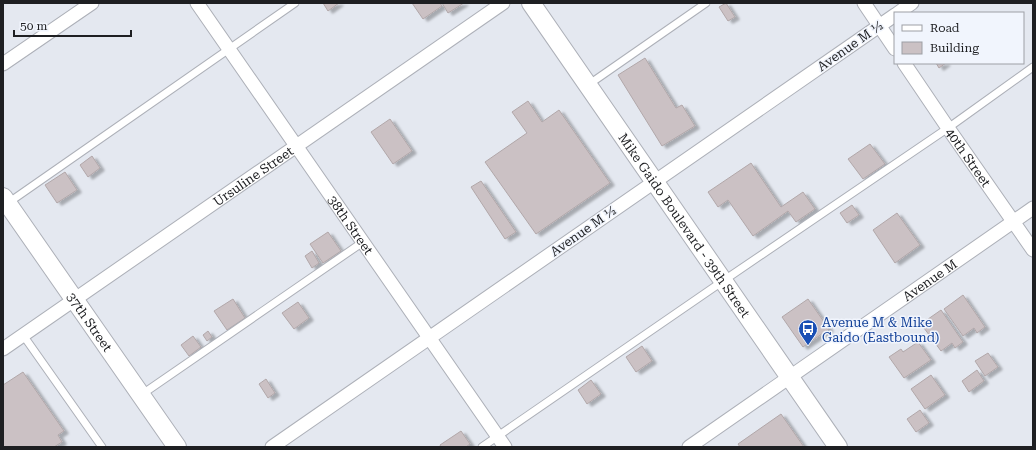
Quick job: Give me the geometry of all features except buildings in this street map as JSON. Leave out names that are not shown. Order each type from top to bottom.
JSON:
[{"type":"main road","name":"Mike Gaido Boulevard - 39th Street","points":[[531,3],[838,447]]},
{"type":"main road","name":"37th Street","points":[[4,202],[177,447]]},
{"type":"street","points":[[3,64],[92,3]]},
{"type":"street","name":"38th Street","points":[[197,3],[501,442]]},
{"type":"street","name":"Ursuline Street","points":[[3,349],[503,3]]},
{"type":"street","points":[[864,3],[894,47]]},
{"type":"street","points":[[899,12],[912,3]]},
{"type":"street","name":"Avenue M ½","points":[[272,447],[894,16]]},
{"type":"street","name":"40th Street","points":[[905,64],[1033,250]]},
{"type":"street","name":"Avenue M","points":[[689,447],[1033,208]]},
{"type":"lane","points":[[4,202],[296,3]]},
{"type":"lane","points":[[588,85],[706,3]]},
{"type":"lane","points":[[482,447],[501,442],[723,280],[948,128],[1033,68]]},
{"type":"lane","points":[[141,396],[363,242]]},
{"type":"lane","points":[[23,335],[102,447]]},
{"type":"place","name":"Avenue M & Mike Gaido (Eastbound)","points":[[808,346]]}]
